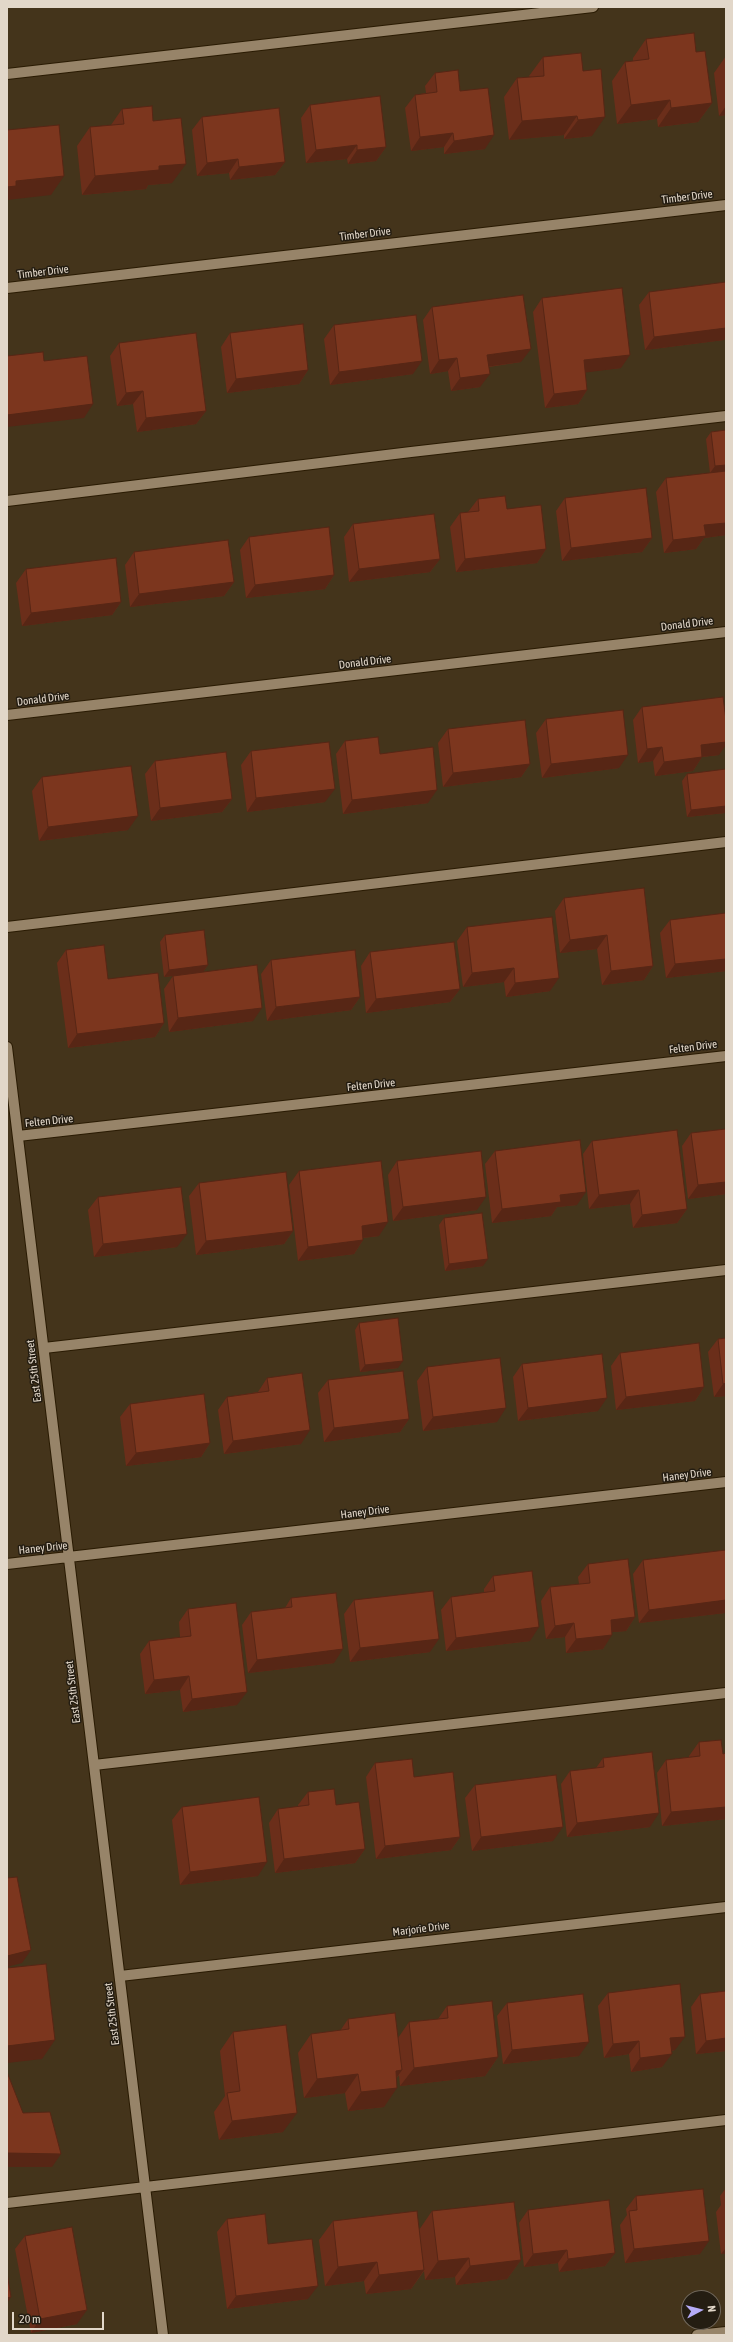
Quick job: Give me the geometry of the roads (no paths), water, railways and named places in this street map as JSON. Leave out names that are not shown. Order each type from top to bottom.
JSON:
[{"type":"street","points":[[7,74],[593,7]]},
{"type":"street","name":"Timber Drive","points":[[7,288],[726,205]]},
{"type":"street","points":[[7,501],[403,452],[726,416]]},
{"type":"street","name":"Donald Drive","points":[[7,715],[726,632]]},
{"type":"street","points":[[7,927],[726,842]]},
{"type":"street","name":"East 25th Street","points":[[7,1046],[163,2335]]},
{"type":"street","name":"Felten Drive","points":[[18,1136],[726,1056]]},
{"type":"street","points":[[44,1348],[726,1270]]},
{"type":"street","name":"Haney Drive","points":[[7,1564],[726,1482]]},
{"type":"street","points":[[94,1765],[726,1693]]},
{"type":"street","name":"Marjorie Drive","points":[[120,1976],[726,1906]]},
{"type":"street","points":[[7,2203],[726,2120]]},
{"type":"street","points":[[697,2335],[726,2332]]}]
